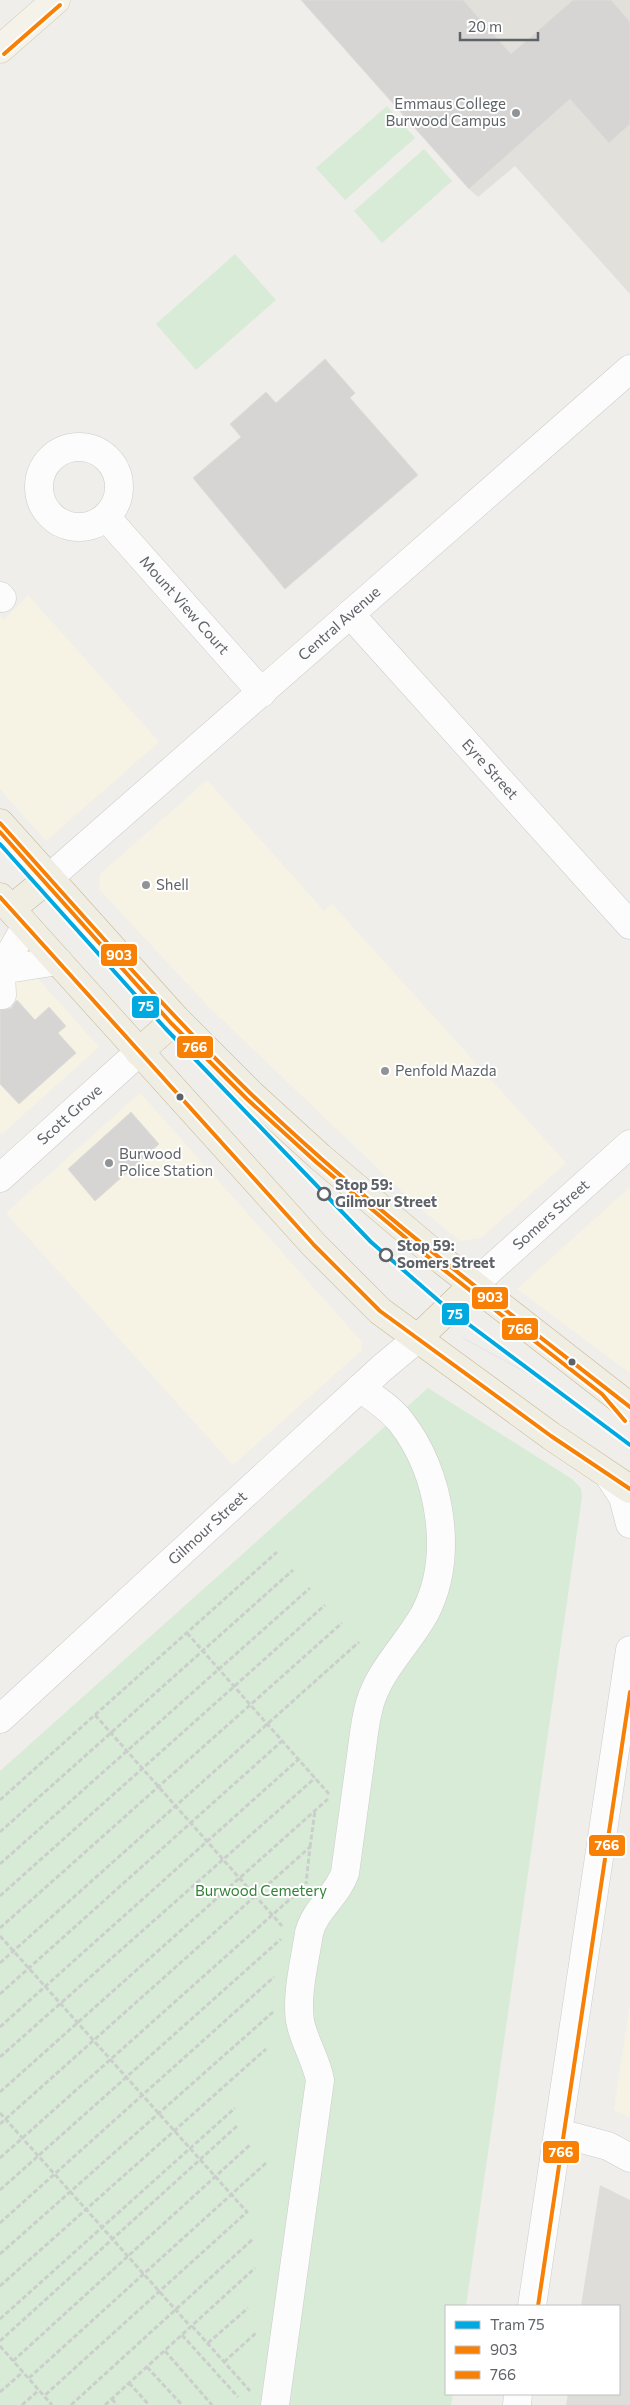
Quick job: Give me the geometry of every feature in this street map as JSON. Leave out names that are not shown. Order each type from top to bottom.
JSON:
[{"type":"highway","points":[[0,823],[176,1019],[251,1094],[320,1157],[473,1285],[630,1407]]},
{"type":"highway","points":[[49,878],[12,910],[326,1257],[380,1311],[551,1436],[619,1482]]},
{"type":"highway","points":[[139,1052],[176,1019]]},
{"type":"highway","points":[[418,1338],[473,1285]]},
{"type":"highway","points":[[606,1389],[630,1417]]},
{"type":"main road","points":[[0,49],[42,4]]},
{"type":"street","name":"Central Avenue","points":[[49,878],[630,369]]},
{"type":"street","name":"Mount View Court","points":[[106,517],[262,693]]},
{"type":"street","name":"Eyre Street","points":[[350,614],[630,925]]},
{"type":"street","points":[[12,910],[1,979],[58,962]]},
{"type":"street","name":"Scott Grove","points":[[3,1168],[139,1052]]},
{"type":"street","name":"Somers Street","points":[[473,1285],[630,1144]]},
{"type":"street","name":"Gilmour Street","points":[[0,1718],[360,1388],[418,1338]]},
{"type":"street","points":[[264,2400],[320,2080],[317,2066],[303,2034],[300,2021],[306,1952],[312,1922],[336,1890],[344,1873],[370,1704],[383,1675],[426,1611],[436,1581],[440,1553],[440,1526],[435,1495],[415,1443],[394,1415],[360,1388]]},
{"type":"street","points":[[619,1482],[630,1524]]},
{"type":"street","points":[[532,2305],[630,1650]]},
{"type":"street","points":[[559,2133],[608,2146],[630,2158]]},
{"type":"path","points":[[0,1800],[278,1552]]},
{"type":"path","points":[[0,1832],[293,1570]]},
{"type":"path","points":[[0,1864],[310,1588]]},
{"type":"path","points":[[0,1896],[325,1605]]},
{"type":"path","points":[[0,1928],[342,1623]]},
{"type":"path","points":[[0,2092],[331,1796],[187,1634]]},
{"type":"path","points":[[0,1963],[359,1642]]},
{"type":"path","points":[[0,2190],[288,1932],[95,1715]]},
{"type":"path","points":[[0,1994],[282,1741]]},
{"type":"path","points":[[0,2027],[299,1759]]},
{"type":"path","points":[[0,2057],[315,1778]]},
{"type":"path","points":[[305,1890],[316,1810]]},
{"type":"path","points":[[0,2124],[310,1847]]},
{"type":"path","points":[[0,2158],[306,1885]]},
{"type":"path","points":[[0,1936],[246,2212],[44,2396]]},
{"type":"path","points":[[0,2223],[294,1959],[306,1952]]},
{"type":"path","points":[[0,2254],[302,1986]]},
{"type":"path","points":[[0,2286],[266,2048]]},
{"type":"path","points":[[0,2319],[235,2108]]},
{"type":"path","points":[[0,2113],[176,2310],[224,2362],[264,2400]]},
{"type":"path","points":[[0,2341],[236,2126]]},
{"type":"path","points":[[13,2361],[251,2144]]},
{"type":"path","points":[[29,2378],[266,2163]]},
{"type":"path","points":[[71,2405],[253,2239]]},
{"type":"path","points":[[105,2405],[256,2268]]},
{"type":"path","points":[[208,2344],[248,2308]]},
{"type":"path","points":[[224,2362],[257,2332]]},
{"type":"path","points":[[182,2335],[238,2397]]},
{"type":"path","points":[[0,2346],[52,2405]]},
{"type":"path","points":[[0,2356],[5,2351]]},
{"type":"path","points":[[165,2351],[212,2405]]},
{"type":"path","points":[[147,2367],[182,2405]]},
{"type":"path","points":[[0,2392],[23,2372]]},
{"type":"path","points":[[129,2383],[149,2405]]},
{"type":"path","points":[[22,2405],[39,2390]]},
{"type":"path","points":[[112,2399],[117,2405]]},
{"type":"shaded area","name":"Emmaus College Burwood Campus","points":[[401,0],[630,0],[630,294],[515,166],[478,197],[469,189]]},
{"type":"shaded area","points":[[28,595],[159,742],[46,841],[0,789],[0,615],[4,620]]},
{"type":"shaded area","points":[[207,780],[324,911],[332,904],[566,1163],[481,1238],[460,1241],[415,1204],[209,1007],[99,889],[100,874]]},
{"type":"shaded area","points":[[0,936],[99,1047],[2,1134],[0,1132]]},
{"type":"shaded area","points":[[140,1093],[362,1342],[362,1350],[233,1465],[6,1213]]},
{"type":"shaded area","points":[[630,1187],[630,1373],[517,1289]]},
{"type":"shaded area","points":[[630,2004],[630,2118],[614,2110]]},
{"type":"shaded area","points":[[600,2185],[630,2200],[630,2405],[566,2405],[568,2395],[620,2395],[620,2305],[581,2305]]},
{"type":"green space","points":[[387,106],[415,138],[345,200],[316,168]]},
{"type":"green space","points":[[424,149],[452,181],[382,243],[354,211]]},
{"type":"green space","points":[[235,254],[276,300],[196,370],[156,324]]},
{"type":"green space","name":"Burwood Cemetery","points":[[428,1388],[572,1479],[581,1488],[582,1497],[466,2305],[445,2305],[445,2395],[453,2395],[451,2405],[0,2405],[0,1771]]},
{"type":"building","name":"Emmaus College Burwood Campus","points":[[301,0],[463,0],[511,54],[573,0],[611,0],[630,22],[630,124],[609,143],[570,99],[469,189]]},
{"type":"building","points":[[325,359],[355,393],[350,398],[418,475],[285,589],[193,478],[241,437],[230,424],[266,392],[276,403]]},
{"type":"building","points":[[17,1000],[35,1020],[49,1007],[66,1026],[58,1033],[76,1053],[19,1104],[0,1084],[0,1010],[11,1008]]},
{"type":"building","points":[[131,1112],[159,1144],[95,1201],[68,1169]]},
{"type":"tram line","name":"75","points":[[0,844],[165,1028],[371,1242],[447,1308],[630,1445]]},
{"type":"tram line","points":[[463,1338],[542,1381]]},
{"type":"transit line","name":"766","points":[[4,54],[60,5]]},
{"type":"transit line","name":"903","points":[[0,823],[185,1027],[250,1093],[295,1135],[436,1255],[630,1407]]},
{"type":"transit line","name":"766","points":[[0,832],[171,1023],[247,1099],[316,1162],[439,1266],[602,1394],[625,1421]]},
{"type":"transit line","name":"903","points":[[0,897],[314,1245],[380,1311],[551,1436],[630,1489]]},
{"type":"transit line","name":"766","points":[[538,2305],[630,1692]]},
{"type":"place","name":"Emmaus College Burwood Campus","points":[[516,113]]},
{"type":"place","name":"Shell","points":[[146,885]]},
{"type":"place","name":"Penfold Mazda","points":[[385,1071]]},
{"type":"place","name":"Burwood Police Station","points":[[109,1163]]},
{"type":"place","name":"Stop 59: Gilmour Street","points":[[324,1194]]},
{"type":"place","name":"Stop 59: Somers Street","points":[[386,1255]]}]
